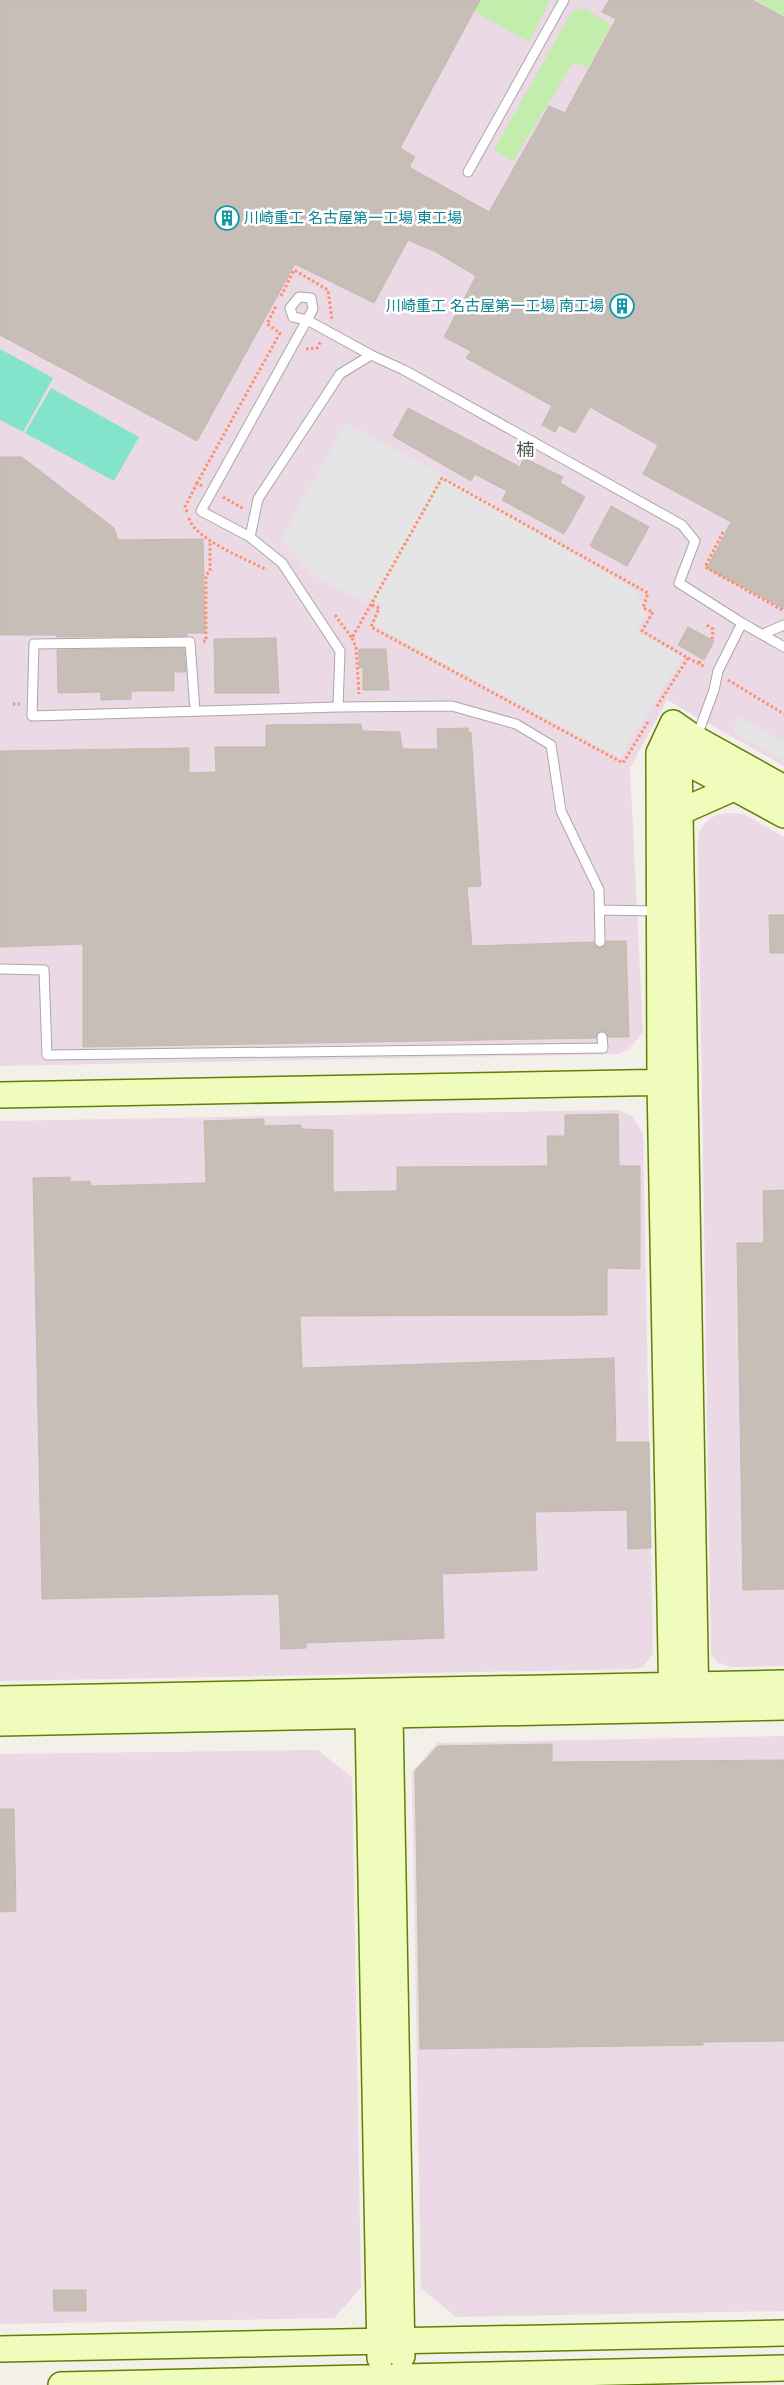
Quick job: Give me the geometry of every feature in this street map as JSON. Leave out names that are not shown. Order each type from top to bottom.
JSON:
[{"type":"street","points":[[696,1696],[685,1082],[671,911],[669,755],[673,723],[696,739],[784,788]]},
{"type":"street","points":[[669,755],[784,815]]},
{"type":"street","points":[[669,755],[682,811],[671,911],[660,1083],[671,1697]]},
{"type":"street","points":[[682,811],[734,788]]},
{"type":"street","points":[[0,1095],[685,1082]]},
{"type":"street","points":[[0,1723],[379,1717],[696,1696],[784,1683]]},
{"type":"street","points":[[696,1696],[784,1707]]},
{"type":"street","points":[[0,1699],[671,1697]]},
{"type":"street","points":[[379,1717],[391,2381]]},
{"type":"street","points":[[0,2349],[784,2333]]},
{"type":"street","points":[[61,2385],[391,2381],[784,2368]]},
{"type":"lane","points":[[468,172],[564,0]]},
{"type":"lane","points":[[338,707],[340,651],[282,563],[250,537],[200,511],[307,320],[371,355],[404,370],[682,524],[695,541],[679,582],[742,623],[784,647]]},
{"type":"lane","points":[[250,537],[258,500],[340,374],[371,355]]},
{"type":"lane","points":[[696,739],[719,674],[742,623]]},
{"type":"lane","points":[[763,634],[784,625]]},
{"type":"lane","points":[[195,711],[190,642],[34,644],[32,716],[338,707],[452,706],[516,724],[551,745],[561,811],[599,890],[600,942]]},
{"type":"lane","points":[[600,910],[671,911]]},
{"type":"lane","points":[[0,969],[44,970],[47,1055],[603,1048],[602,1037]]},
{"type":"path","points":[[255,515],[197,483],[280,333],[267,324],[294,270],[328,290],[333,318],[318,348],[300,350]]},
{"type":"path","points":[[334,615],[352,638],[372,606],[442,478],[648,593],[643,608],[653,612],[642,631],[719,674],[784,714]]},
{"type":"path","points":[[222,497],[227,488]]},
{"type":"path","points":[[723,532],[705,568],[784,611]]},
{"type":"path","points":[[190,642],[206,641],[206,575],[210,571],[210,540]]},
{"type":"path","points":[[372,606],[379,608],[372,627],[623,763],[648,721]]},
{"type":"path","points":[[706,625],[713,629],[712,640]]},
{"type":"path","points":[[653,713],[688,658]]},
{"type":"path","points":[[699,664],[702,659]]},
{"type":"shaded area","points":[[0,0],[784,0],[784,766],[667,700],[630,768],[643,1032],[628,1050],[618,1054],[0,1066]]},
{"type":"shaded area","points":[[346,423],[443,475],[635,590],[646,615],[637,632],[682,657],[620,758],[374,625],[383,605],[369,597],[365,603],[315,576],[280,540]]},
{"type":"shaded area","points":[[739,717],[784,742],[784,761],[732,731]]},
{"type":"shaded area","points":[[728,813],[744,814],[784,837],[784,1666],[731,1667],[719,1663],[714,1659],[711,1652],[698,841],[700,830],[706,822],[716,815]]},
{"type":"shaded area","points":[[619,1110],[632,1116],[643,1133],[653,1654],[643,1667],[635,1669],[0,1681],[0,1121]]},
{"type":"shaded area","points":[[784,1736],[784,2311],[456,2317],[421,2288],[412,1772],[437,1743]]},
{"type":"shaded area","points":[[318,1750],[352,1777],[361,2288],[334,2318],[0,2324],[0,1754]]},
{"type":"green space","points":[[453,0],[550,0],[529,42]]},
{"type":"green space","points":[[755,0],[784,0],[784,16]]},
{"type":"green space","points":[[584,8],[611,25],[588,68],[574,62],[513,161],[494,150],[572,11]]},
{"type":"green space","points":[[0,349],[53,378],[23,432],[0,420]]},
{"type":"green space","points":[[51,388],[139,437],[114,481],[25,433]]},
{"type":"building","points":[[0,0],[480,0],[400,148],[415,157],[409,167],[489,212],[549,106],[565,113],[616,19],[602,12],[609,0],[752,0],[784,17],[784,609],[707,568],[731,522],[643,474],[658,445],[590,407],[575,433],[559,425],[555,432],[542,425],[552,406],[466,358],[471,351],[444,337],[476,276],[436,252],[408,240],[374,303],[295,264],[197,441],[0,335]]},
{"type":"building","points":[[408,408],[520,467],[524,458],[563,477],[560,483],[585,497],[564,534],[502,500],[507,491],[475,474],[471,481],[393,436]]},
{"type":"building","points":[[0,457],[22,457],[114,528],[118,540],[203,539],[205,633],[187,633],[187,636],[57,637],[57,635],[0,635]]},
{"type":"building","points":[[611,506],[649,527],[627,566],[590,546]]},
{"type":"building","points":[[688,627],[714,641],[704,660],[678,645]]},
{"type":"building","points":[[276,638],[279,693],[215,693],[214,639]]},
{"type":"building","points":[[184,648],[186,672],[174,672],[174,691],[131,691],[131,699],[101,700],[101,692],[58,693],[57,650]]},
{"type":"building","points":[[359,649],[386,649],[389,690],[363,690],[363,667],[359,668]]},
{"type":"building","points":[[361,724],[362,731],[400,732],[402,749],[438,749],[437,729],[468,728],[468,732],[471,732],[481,886],[467,887],[472,946],[594,942],[597,947],[601,948],[605,945],[606,941],[626,941],[629,1037],[608,1037],[607,1033],[602,1031],[598,1032],[596,1038],[83,1047],[83,944],[0,947],[0,751],[189,748],[189,773],[216,772],[215,747],[266,747],[266,725]]},
{"type":"building","points":[[769,915],[784,915],[784,953],[770,953]]},
{"type":"building","points":[[618,1114],[619,1166],[640,1166],[640,1269],[607,1268],[607,1315],[300,1316],[302,1368],[614,1358],[616,1442],[649,1442],[651,1548],[628,1549],[627,1510],[535,1512],[537,1570],[442,1574],[444,1638],[306,1643],[306,1648],[281,1649],[279,1594],[42,1599],[33,1178],[70,1177],[70,1182],[90,1181],[91,1186],[206,1183],[204,1121],[264,1119],[264,1126],[301,1125],[301,1129],[333,1130],[333,1192],[397,1191],[397,1167],[548,1166],[547,1136],[565,1136],[565,1115]]},
{"type":"building","points":[[784,1190],[784,1589],[743,1590],[737,1243],[764,1243],[763,1191]]},
{"type":"building","points":[[552,1744],[552,1762],[784,1760],[784,2041],[703,2042],[703,2045],[420,2049],[415,1771],[438,1746]]},
{"type":"building","points":[[0,1809],[14,1809],[16,1911],[0,1912]]},
{"type":"building","points":[[53,2290],[86,2290],[86,2311],[54,2311]]},
{"type":"place","name":"川崎重工 名古屋第一工場 東工場","points":[[227,218]]},
{"type":"place","name":"川崎重工 名古屋第一工場 南工場","points":[[622,306]]},
{"type":"district","name":"楠","points":[[525,450]]}]
